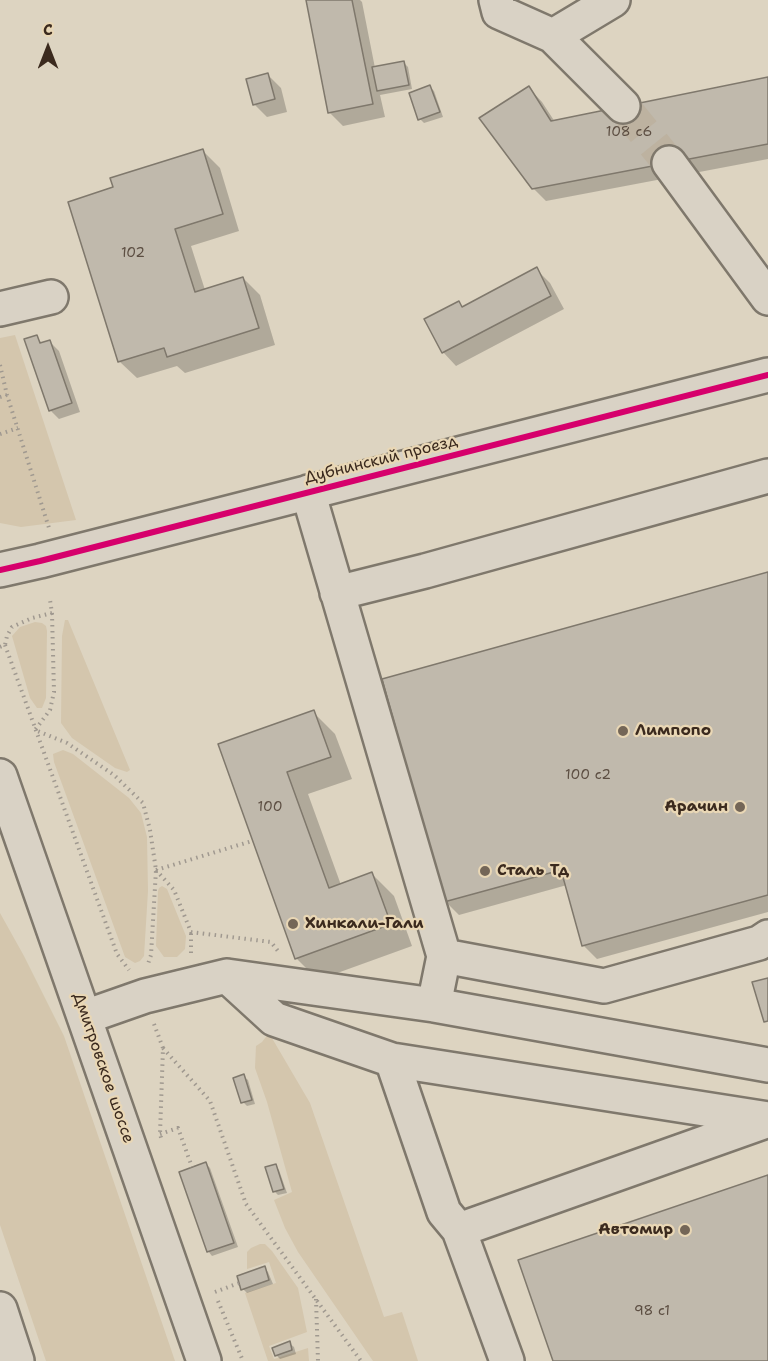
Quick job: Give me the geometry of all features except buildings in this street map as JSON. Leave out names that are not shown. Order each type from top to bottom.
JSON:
[{"type":"street","points":[[496,0],[499,12],[553,36],[623,106]]},
{"type":"street","points":[[553,36],[613,0]]},
{"type":"street","points":[[669,163],[768,298]]},
{"type":"street","points":[[0,309],[51,297]]},
{"type":"street","name":"Дубнинский проезд","points":[[0,570],[768,375]]},
{"type":"street","points":[[337,593],[768,476]]},
{"type":"street","points":[[308,492],[444,956],[434,1005]]},
{"type":"street","name":"Дмитровское шоссе","points":[[0,776],[11,832],[85,1017],[204,1361]]},
{"type":"street","points":[[444,956],[604,986],[759,943],[768,937]]},
{"type":"street","points":[[85,1017],[145,996],[227,976],[434,1005],[768,1065]]},
{"type":"street","points":[[227,976],[274,1019],[314,1035],[392,1060],[768,1119]]},
{"type":"street","points":[[392,1060],[444,1212],[459,1230],[507,1361]]},
{"type":"street","points":[[459,1230],[768,1119]]},
{"type":"street","points":[[0,1309],[17,1361]]},
{"type":"path","points":[[0,365],[51,534]]},
{"type":"path","points":[[0,397],[7,394]]},
{"type":"path","points":[[0,434],[18,428]]},
{"type":"path","points":[[35,730],[50,710],[54,692],[50,600]]},
{"type":"path","points":[[52,613],[32,618],[12,627],[5,645],[117,954],[134,976]]},
{"type":"path","points":[[0,647],[5,645]]},
{"type":"path","points":[[35,730],[68,743],[114,775],[143,803],[156,870],[151,955],[147,966]]},
{"type":"path","points":[[156,870],[252,841]]},
{"type":"path","points":[[152,1018],[163,1048],[210,1101],[246,1204],[361,1361]]},
{"type":"path","points":[[163,1048],[160,1134],[163,1144]]},
{"type":"path","points":[[160,1134],[178,1128],[192,1167]]},
{"type":"path","points":[[211,1281],[243,1361]]},
{"type":"path","points":[[215,1292],[239,1283]]},
{"type":"path","points":[[316,1299],[318,1361]]},
{"type":"shaded area","points":[[15,335],[76,520],[21,527],[0,523],[0,338]]},
{"type":"shaded area","points":[[65,620],[68,620],[130,770],[127,772],[115,768],[72,738],[61,723],[62,636]]},
{"type":"shaded area","points":[[35,622],[46,626],[47,631],[46,698],[42,708],[37,708],[30,698],[12,636],[20,627]]},
{"type":"shaded area","points":[[63,750],[73,754],[129,798],[141,813],[147,837],[148,891],[144,956],[135,963],[125,957],[54,762],[53,754]]},
{"type":"shaded area","points":[[162,886],[167,889],[186,936],[185,949],[177,957],[164,957],[156,946],[158,891]]},
{"type":"shaded area","points":[[0,913],[64,1036],[175,1361],[46,1361],[0,1225]]},
{"type":"shaded area","points":[[269,1033],[310,1103],[384,1317],[402,1312],[418,1361],[373,1361],[298,1252],[285,1228],[274,1200],[292,1192],[255,1068],[256,1046]]},
{"type":"shaded area","points":[[260,1244],[265,1244],[272,1251],[298,1288],[307,1332],[269,1346],[274,1359],[308,1348],[309,1361],[268,1361],[245,1293],[276,1283],[269,1262],[247,1269],[247,1252]]},
{"type":"tunnel","points":[[623,106],[669,163]]},
{"type":"cycle path","points":[[0,570],[768,375]]},
{"type":"place","name":"Лимпопо","points":[[623,731]]},
{"type":"place","name":"Арачин","points":[[740,807]]},
{"type":"place","name":"Сталь Тд","points":[[485,871]]},
{"type":"place","name":"Хинкали-Гали","points":[[293,924]]},
{"type":"place","name":"Автомир","points":[[685,1230]]}]
